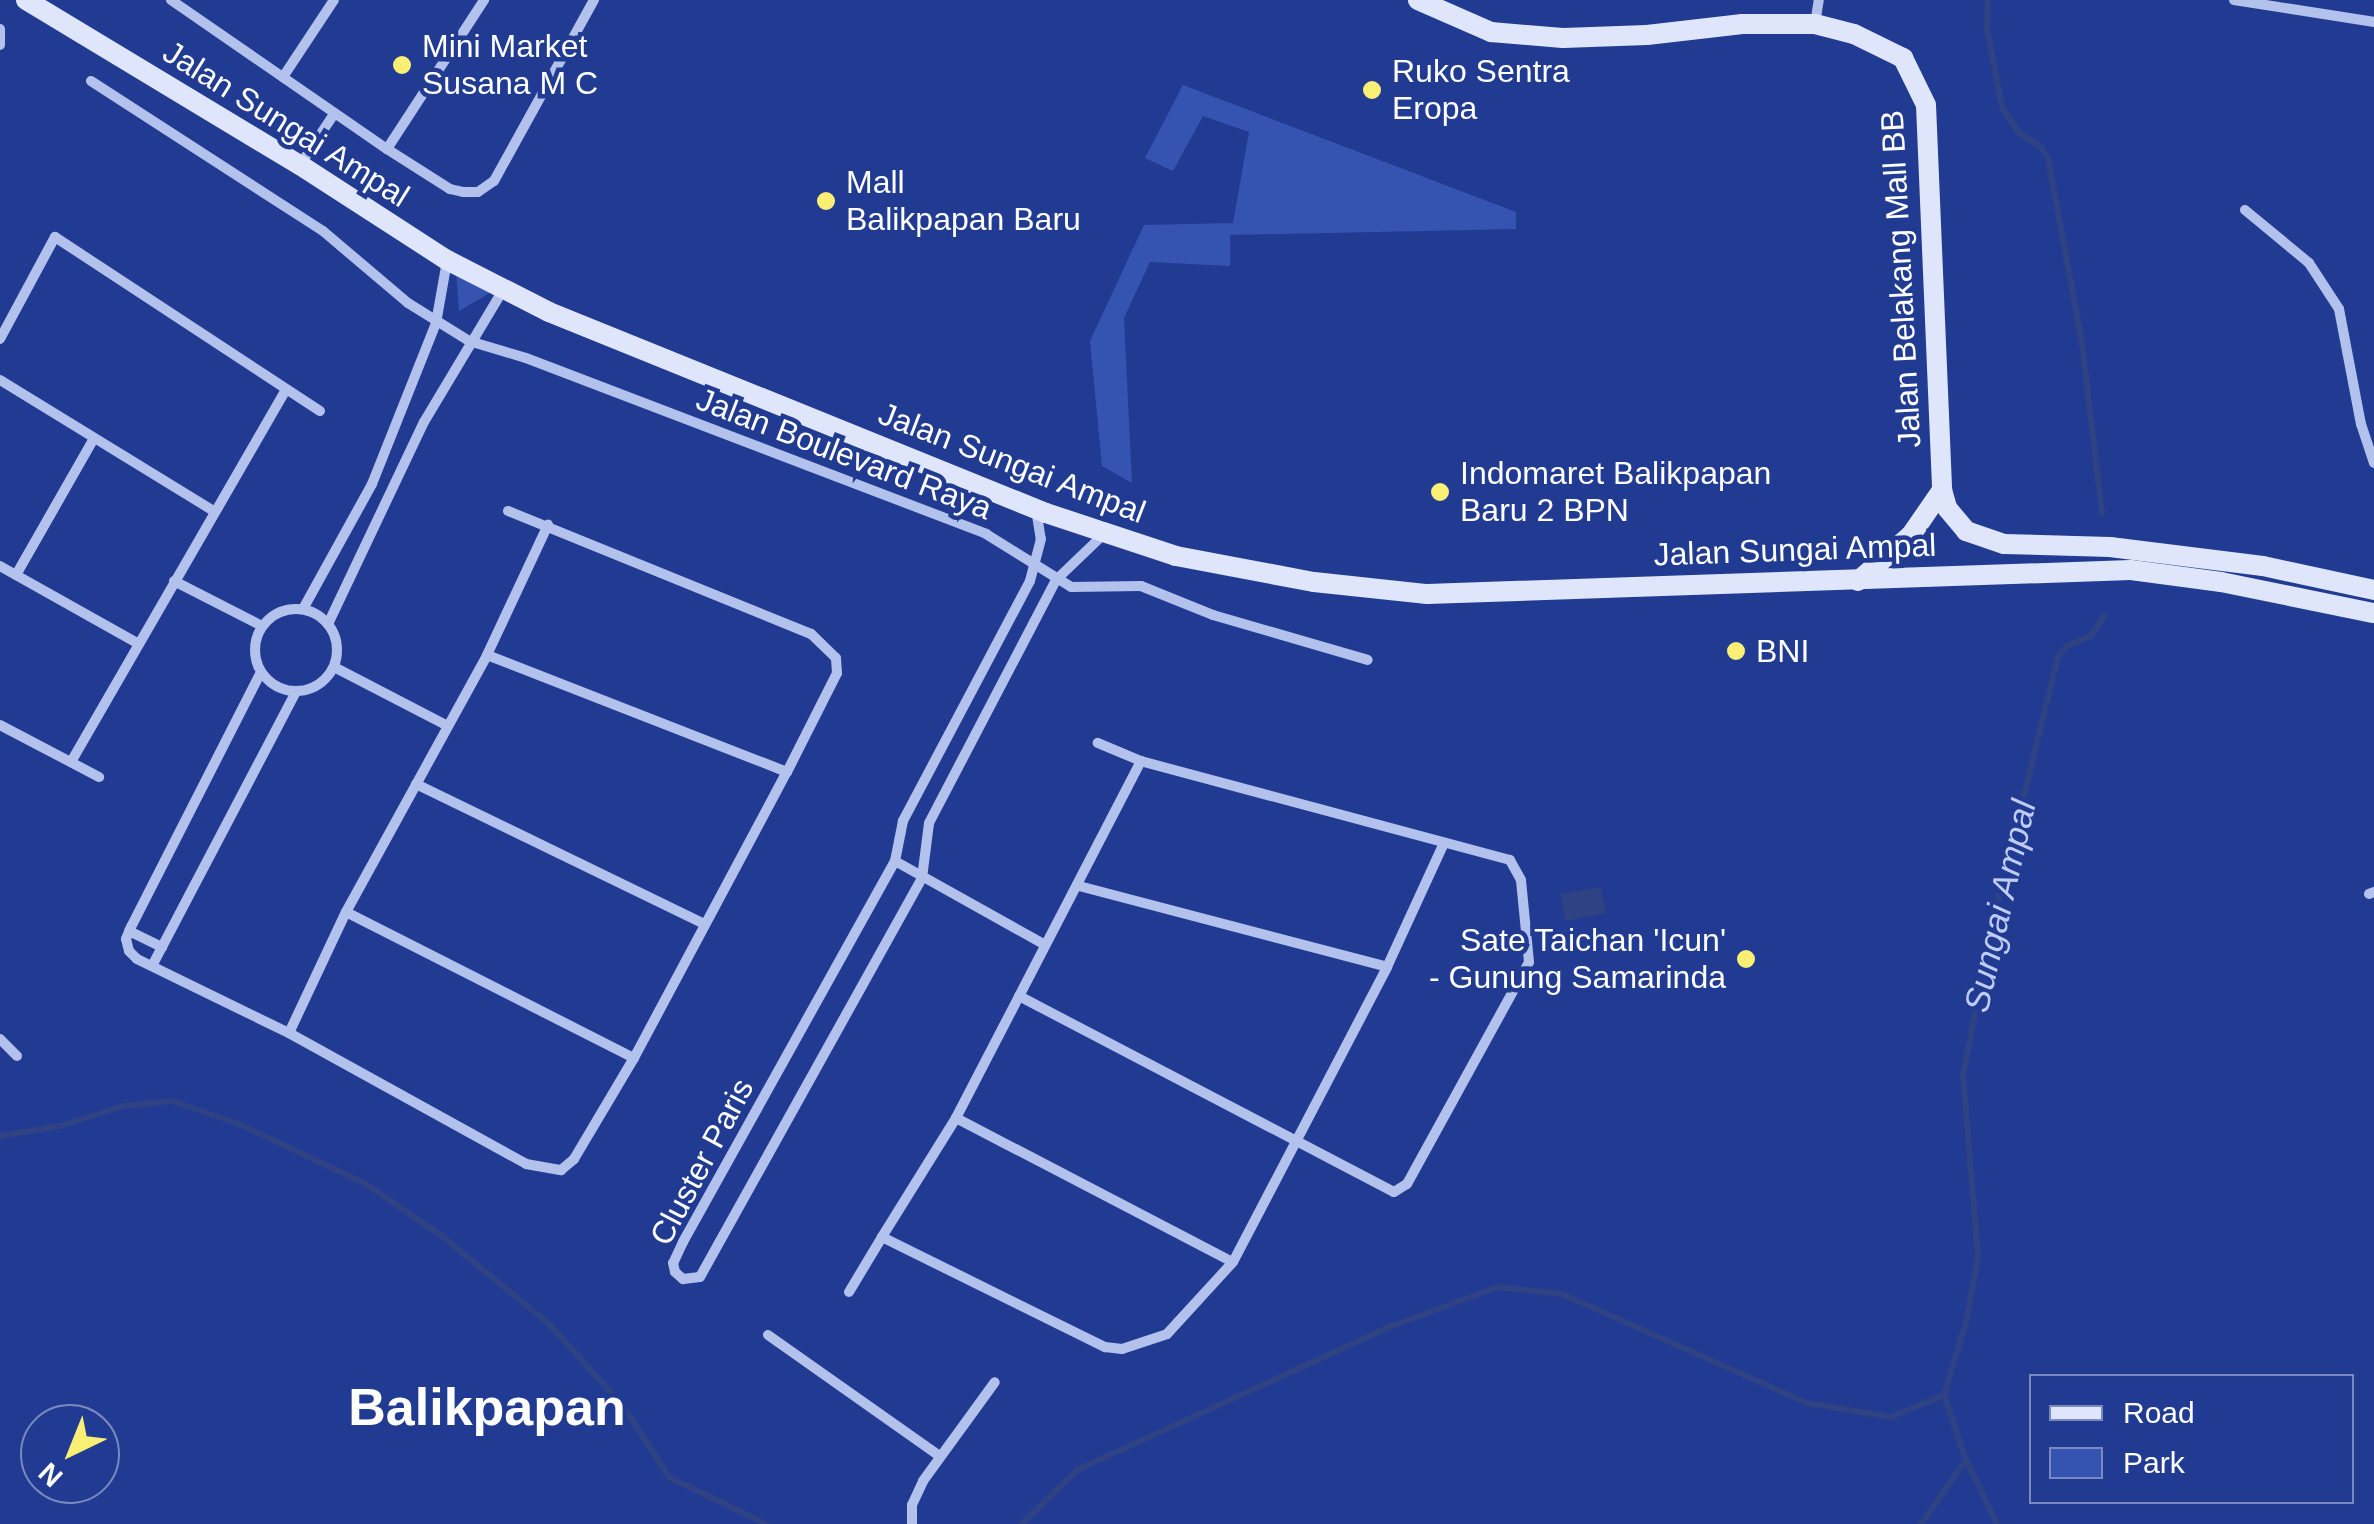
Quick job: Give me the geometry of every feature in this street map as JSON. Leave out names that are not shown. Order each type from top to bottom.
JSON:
[{"type":"main road","name":"Jalan Sungai Ampal","points":[[26,0],[51,10],[448,260],[503,290],[1103,535],[1224,566],[1427,594],[1526,588],[1858,581],[2178,565]]},
{"type":"main road","name":"Jalan Belakang Mall BB","points":[[1418,0],[1491,32],[1563,38],[1647,36],[1742,24],[1815,24],[1854,34],[1903,58],[1926,105],[1942,490],[1955,519],[1966,531],[1986,541],[2092,547],[2178,565]]},
{"type":"main road","points":[[1858,581],[1923,522],[1942,490]]},
{"type":"main road","points":[[2178,565],[2263,566],[2374,590]]},
{"type":"main road","points":[[2178,565],[2374,613]]},
{"type":"street","points":[[171,0],[450,190],[478,192],[494,181],[594,0]]},
{"type":"street","points":[[282,77],[334,0]]},
{"type":"street","points":[[387,149],[484,0]]},
{"type":"street","points":[[1815,24],[1819,0]]},
{"type":"street","points":[[2234,0],[2303,5],[2374,22]]},
{"type":"street","points":[[0,28],[0,45]]},
{"type":"street","name":"Jalan Boulevard Raya","points":[[91,80],[323,231],[436,323],[469,341],[526,358],[986,534],[1056,580],[1082,589],[1140,586],[1213,615],[1368,660]]},
{"type":"street","points":[[300,164],[334,114]]},
{"type":"street","points":[[2245,210],[2288,243],[2326,286],[2348,340],[2359,412],[2374,463]]},
{"type":"street","points":[[0,340],[55,237],[320,411]]},
{"type":"street","points":[[303,609],[372,484],[436,323],[448,260]]},
{"type":"street","points":[[328,624],[424,422],[503,290]]},
{"type":"street","points":[[0,380],[214,511]]},
{"type":"street","points":[[71,762],[284,390]]},
{"type":"street","points":[[2359,412],[2374,406]]},
{"type":"street","points":[[16,574],[94,440]]},
{"type":"street","points":[[1036,508],[1041,540],[1036,568]]},
{"type":"street","points":[[261,672],[129,931],[129,951],[289,1033],[526,1164],[549,1172],[561,1170],[574,1159],[634,1058],[787,772],[836,674],[836,658],[828,646],[811,634],[508,511]]},
{"type":"street","points":[[289,1033],[346,912],[487,655],[548,524]]},
{"type":"street","name":"Cluster Paris","points":[[1036,568],[903,821],[895,862],[683,1242],[673,1263],[675,1272],[683,1278],[700,1277],[922,878],[929,823],[1056,580],[1103,535]]},
{"type":"street","points":[[0,566],[137,643]]},
{"type":"street","points":[[174,581],[262,626]]},
{"type":"street","points":[[303,609],[328,624],[337,644],[334,667],[319,685],[296,692],[282,689],[261,672],[254,649],[262,626],[280,612],[303,609]]},
{"type":"street","points":[[998,642],[1020,652]]},
{"type":"street","points":[[487,655],[787,772]]},
{"type":"street","points":[[334,667],[448,726]]},
{"type":"street","points":[[152,966],[296,692]]},
{"type":"street","points":[[0,725],[99,777]]},
{"type":"street","points":[[1019,996],[1394,1192],[1402,1189],[1524,976],[1530,946],[1516,866],[1501,856],[1141,762],[1098,743]]},
{"type":"street","points":[[849,1292],[956,1118],[1044,945],[1080,886],[1141,762]]},
{"type":"street","points":[[416,784],[704,924]]},
{"type":"street","points":[[882,1237],[1105,1347],[1144,1346],[1167,1334],[1233,1262],[1387,967],[1444,843]]},
{"type":"street","points":[[895,862],[1044,945]]},
{"type":"street","points":[[1080,886],[1387,967]]},
{"type":"street","points":[[346,912],[634,1058]]},
{"type":"street","points":[[129,931],[162,947]]},
{"type":"street","points":[[0,1040],[17,1056]]},
{"type":"street","points":[[956,1118],[1233,1262]]},
{"type":"street","points":[[768,1335],[938,1455]]},
{"type":"street","points":[[912,1524],[912,1505],[938,1455],[995,1382]]},
{"type":"green space","points":[[1183,85],[1516,212],[1516,229],[1230,235],[1230,266],[1150,262],[1124,318],[1132,483],[1102,466],[1090,341],[1144,225],[1233,223],[1249,132],[1203,116],[1173,171],[1145,158]]},
{"type":"green space","points":[[456,271],[493,291],[459,311]]},
{"type":"shaded area","points":[[1601,887],[1606,914],[1565,921],[1561,894]]},
{"type":"waterway","name":"Sungai Ampal","points":[[1988,0],[1987,29],[2002,107],[2019,133],[2041,147],[2048,158],[2082,343],[2102,514]]},
{"type":"waterway","points":[[1022,1524],[1077,1470],[1392,1326],[1498,1287],[1562,1294],[1807,1403],[1891,1417],[1944,1395],[1966,1322],[1978,1257],[1963,1074],[1996,908],[2058,657],[2067,646],[2091,636],[2104,616]]},
{"type":"waterway","points":[[0,1136],[60,1126],[124,1106],[172,1101],[239,1124],[366,1184],[442,1236],[549,1324],[623,1406],[669,1477],[766,1524]]},
{"type":"waterway","points":[[1944,1395],[1966,1460],[1997,1524]]},
{"type":"waterway","points":[[1921,1524],[1966,1460]]},
{"type":"place","name":"Mini Market Susana M C","points":[[402,65]]},
{"type":"place","name":"Ruko Sentra Eropa","points":[[1372,90]]},
{"type":"place","name":"Mall Balikpapan Baru","points":[[826,201]]},
{"type":"place","name":"Indomaret Balikpapan Baru 2 BPN","points":[[1440,492]]},
{"type":"place","name":"BNI","points":[[1736,651]]},
{"type":"place","name":"Sate Taichan 'Icun' - Gunung Samarinda","points":[[1746,959]]},
{"type":"district","name":"Balikpapan","points":[[487,1408]]}]
